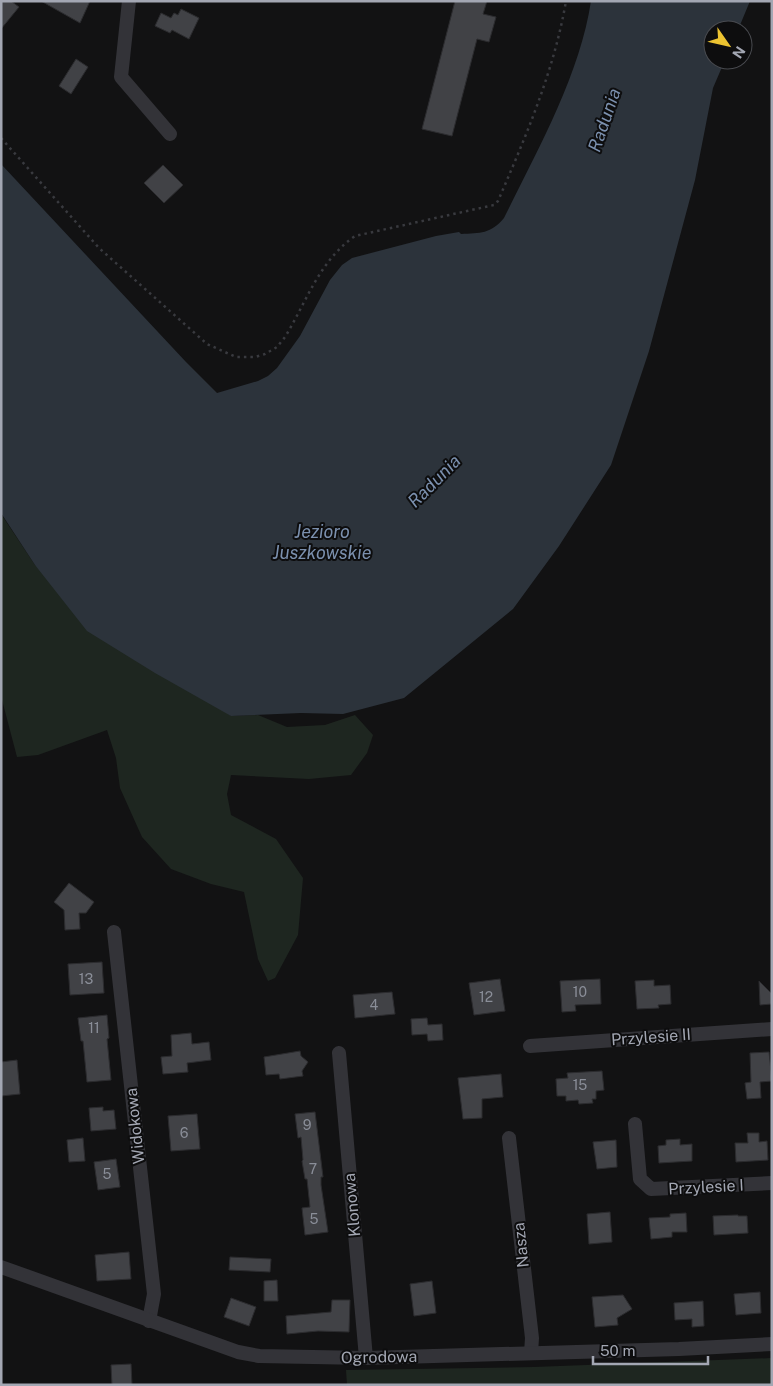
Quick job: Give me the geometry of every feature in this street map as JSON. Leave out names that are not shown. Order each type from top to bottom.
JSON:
[{"type":"street","points":[[129,1],[121,77],[170,134]]},
{"type":"street","name":"Widokowa","points":[[114,932],[154,1294],[149,1321]]},
{"type":"street","name":"Przylesie II","points":[[530,1046],[772,1029]]},
{"type":"street","name":"Klonowa","points":[[339,1053],[366,1358]]},
{"type":"street","name":"Przylesie I","points":[[635,1124],[640,1179],[651,1190],[772,1183]]},
{"type":"street","name":"Nasza","points":[[509,1138],[532,1338],[531,1354]]},
{"type":"street","name":"Ogrodowa","points":[[1,1267],[238,1352],[259,1356],[366,1358],[679,1349],[772,1344]]},
{"type":"path","points":[[1,138],[99,248],[207,344],[236,357],[265,354],[277,347],[285,337],[325,264],[345,243],[355,236],[494,204],[498,201],[536,111],[559,39],[566,1]]},
{"type":"shaded area","points":[[1,514],[35,565],[231,716],[258,715],[287,727],[325,725],[355,715],[373,735],[367,753],[351,775],[309,779],[231,775],[227,794],[231,815],[276,839],[303,878],[298,935],[275,978],[268,981],[258,959],[244,892],[211,884],[171,869],[142,837],[120,788],[116,758],[107,730],[38,755],[17,757],[1,696]]},
{"type":"shaded area","points":[[772,1358],[772,1385],[347,1385],[346,1370],[534,1367]]},
{"type":"water","name":"Jezioro Juszkowskie","points":[[591,1],[750,1],[742,20],[703,20],[703,70],[721,70],[713,88],[695,180],[649,351],[611,465],[559,546],[513,609],[404,698],[343,714],[301,713],[231,716],[155,673],[87,631],[35,565],[1,513],[1,164],[217,393],[258,381],[268,376],[277,368],[300,336],[330,280],[342,265],[352,258],[436,236],[459,232],[461,234],[485,232],[499,223],[504,218],[556,112],[577,57]]},
{"type":"building","points":[[1,1],[11,1],[19,7],[1,29]]},
{"type":"building","points":[[41,1],[90,1],[80,23]]},
{"type":"building","points":[[455,1],[487,1],[483,14],[496,17],[489,42],[477,39],[452,136],[422,129]]},
{"type":"building","points":[[181,9],[199,18],[189,39],[172,30],[170,33],[155,26],[161,13],[171,18],[174,13],[178,15]]},
{"type":"building","points":[[76,59],[88,67],[71,94],[59,86]]},
{"type":"building","points":[[163,165],[183,185],[164,203],[144,183]]},
{"type":"building","points":[[69,883],[94,902],[86,913],[79,913],[80,929],[65,930],[64,910],[54,902]]},
{"type":"building","points":[[102,962],[104,993],[70,995],[68,964]]},
{"type":"building","points":[[500,979],[505,1011],[474,1015],[469,983]]},
{"type":"building","points":[[600,979],[601,1004],[575,1005],[576,1011],[562,1012],[560,981]]},
{"type":"building","points":[[654,980],[654,986],[670,985],[671,1004],[658,1005],[659,1008],[637,1009],[635,981]]},
{"type":"building","points":[[759,981],[772,994],[772,1004],[760,1005]]},
{"type":"building","points":[[392,992],[395,1014],[355,1018],[353,995]]},
{"type":"building","points":[[107,1015],[111,1080],[87,1082],[83,1041],[81,1041],[78,1018]]},
{"type":"building","points":[[427,1018],[428,1025],[442,1024],[443,1040],[428,1041],[427,1034],[412,1035],[411,1019]]},
{"type":"building","points":[[191,1033],[192,1044],[209,1042],[211,1060],[187,1063],[188,1072],[163,1074],[161,1057],[172,1056],[171,1035]]},
{"type":"building","points":[[300,1051],[301,1056],[308,1062],[302,1071],[303,1076],[280,1079],[279,1074],[266,1075],[264,1057]]},
{"type":"building","points":[[769,1052],[772,1081],[760,1082],[761,1098],[747,1099],[745,1083],[751,1082],[750,1053]]},
{"type":"building","points":[[17,1060],[20,1094],[1,1096],[1,1062]]},
{"type":"building","points":[[602,1071],[604,1090],[596,1091],[596,1099],[592,1099],[593,1103],[579,1104],[578,1100],[566,1101],[566,1096],[557,1096],[556,1079],[568,1078],[567,1073]]},
{"type":"building","points":[[501,1074],[503,1097],[482,1099],[482,1118],[463,1119],[458,1078]]},
{"type":"building","points":[[103,1107],[103,1111],[114,1110],[116,1129],[91,1131],[89,1108]]},
{"type":"building","points":[[315,1112],[323,1177],[321,1177],[321,1185],[328,1232],[305,1235],[302,1208],[310,1207],[307,1179],[305,1179],[302,1161],[301,1137],[298,1138],[295,1114]]},
{"type":"building","points":[[197,1114],[200,1149],[171,1151],[168,1116]]},
{"type":"building","points":[[747,1133],[759,1133],[759,1142],[767,1141],[768,1160],[736,1162],[735,1143],[748,1143]]},
{"type":"building","points":[[83,1138],[85,1161],[69,1162],[67,1140]]},
{"type":"building","points":[[680,1139],[680,1145],[692,1144],[692,1161],[659,1163],[658,1146],[666,1145],[666,1140]]},
{"type":"building","points":[[616,1140],[617,1167],[597,1169],[593,1142]]},
{"type":"building","points":[[116,1159],[120,1187],[98,1190],[94,1162]]},
{"type":"building","points":[[610,1212],[612,1242],[589,1244],[587,1214]]},
{"type":"building","points":[[686,1213],[687,1232],[672,1232],[672,1237],[651,1239],[649,1218],[670,1217],[670,1214]]},
{"type":"building","points":[[713,1216],[747,1216],[748,1233],[714,1235]]},
{"type":"building","points":[[129,1252],[131,1279],[97,1281],[95,1255]]},
{"type":"building","points":[[230,1257],[271,1259],[270,1272],[229,1270]]},
{"type":"building","points":[[277,1280],[278,1301],[264,1301],[264,1281]]},
{"type":"building","points":[[432,1281],[436,1313],[414,1316],[410,1284]]},
{"type":"building","points":[[760,1292],[761,1313],[736,1315],[734,1294]]},
{"type":"building","points":[[623,1295],[632,1309],[617,1318],[618,1325],[595,1327],[592,1297]]},
{"type":"building","points":[[231,1298],[256,1307],[249,1326],[224,1317]]},
{"type":"building","points":[[332,1300],[350,1300],[349,1332],[318,1331],[287,1334],[286,1316],[331,1312]]},
{"type":"building","points":[[703,1301],[704,1326],[692,1327],[692,1319],[675,1320],[674,1303]]},
{"type":"building","points":[[131,1364],[132,1385],[112,1385],[111,1365]]},
{"type":"water label","name":"Radunia","points":[[604,120]]},
{"type":"water label","name":"Radunia","points":[[434,481]]}]
